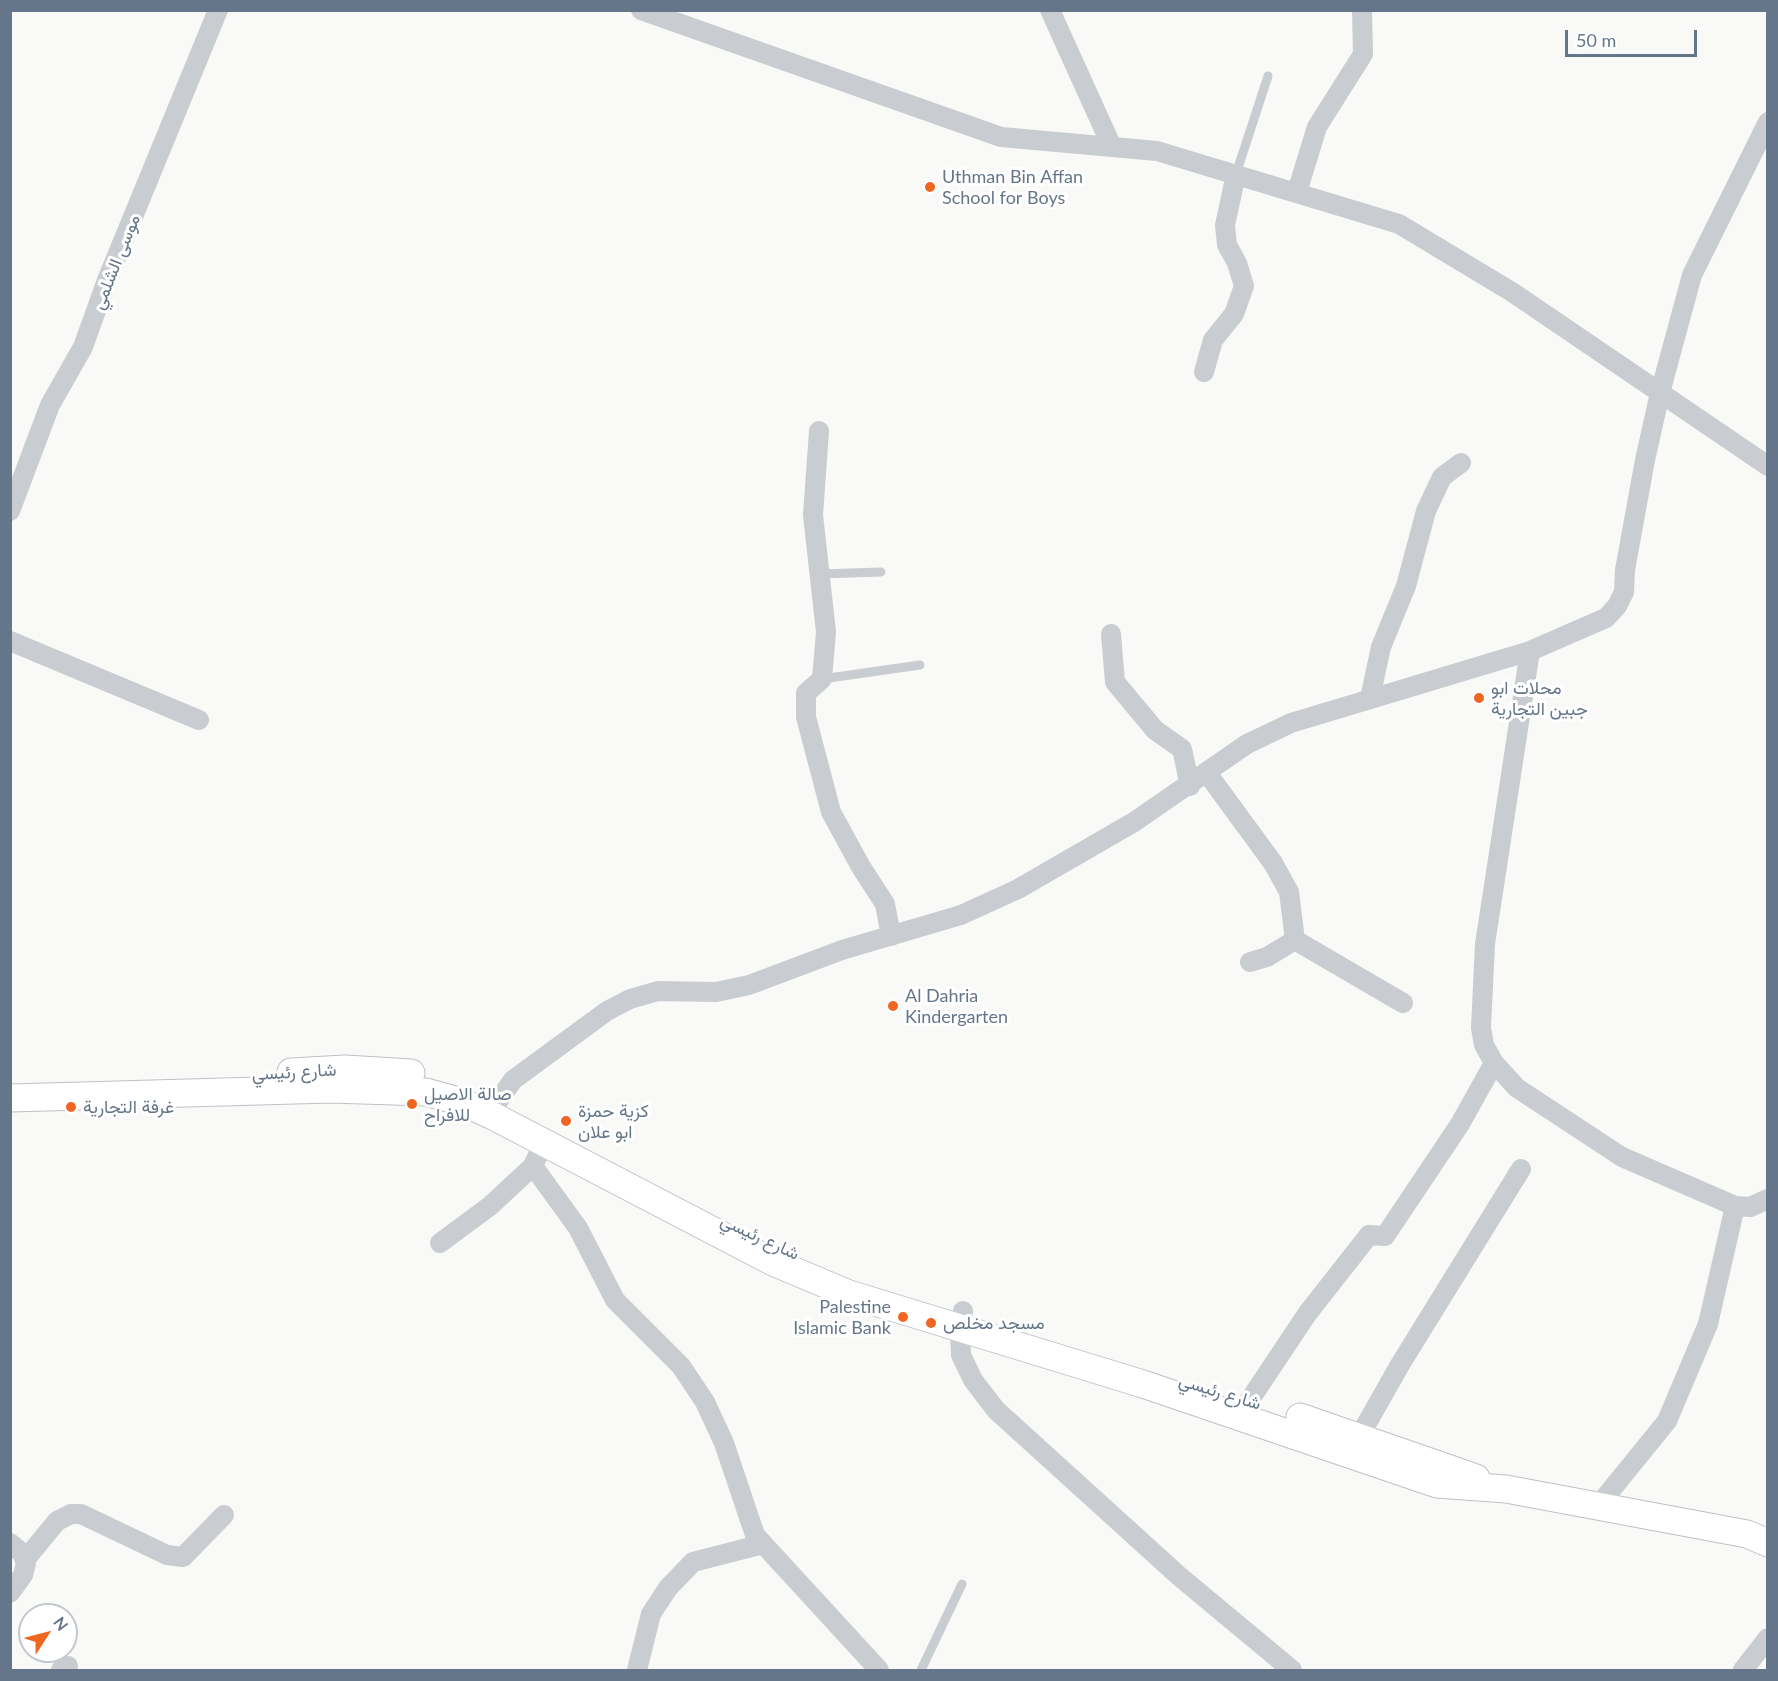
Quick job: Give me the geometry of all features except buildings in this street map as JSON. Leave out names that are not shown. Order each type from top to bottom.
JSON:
[{"type":"main road","name":"شارع رئيسي","points":[[10,1081],[140,1080],[345,1069],[393,1070],[432,1077],[466,1089],[495,1110],[772,1262],[849,1294],[961,1320],[1249,1401],[1437,1484],[1506,1489],[1761,1537]]},
{"type":"main road","name":"شارع رئيسي","points":[[10,1098],[388,1089],[426,1092],[495,1110]]},
{"type":"main road","name":"شارع رئيسي","points":[[961,1320],[1143,1384],[1357,1447]]},
{"type":"street","name":"موسى الشلمي","points":[[10,511],[50,405],[82,347],[107,280],[218,10]]},
{"type":"street","points":[[641,10],[1001,137],[1157,151],[1399,224],[1512,292],[1767,466]]},
{"type":"street","points":[[1050,10],[1112,147]]},
{"type":"street","points":[[1298,192],[1317,127],[1363,54],[1362,10]]},
{"type":"street","points":[[495,1110],[513,1080],[607,1011],[630,999],[658,991],[733,990],[842,950],[961,915],[1018,889],[1134,822],[1190,786],[1247,744],[1291,723],[1530,651],[1598,622],[1612,612],[1621,599],[1626,585],[1625,570],[1645,460],[1660,393],[1692,275],[1767,122]]},
{"type":"street","points":[[1204,372],[1213,340],[1234,314],[1244,286],[1237,263],[1227,245],[1225,225],[1236,174]]},
{"type":"street","points":[[819,431],[813,515],[826,632],[822,679],[807,693],[806,717],[831,812],[861,867],[885,904],[891,936]]},
{"type":"street","points":[[1370,698],[1381,648],[1406,586],[1426,511],[1442,477],[1461,463]]},
{"type":"street","points":[[1111,633],[1115,682],[1155,730],[1182,749],[1190,786]]},
{"type":"street","points":[[10,640],[199,720]]},
{"type":"street","points":[[1530,651],[1485,944],[1482,1035],[1484,1045],[1494,1063],[1517,1088],[1622,1157],[1735,1206],[1750,1207],[1767,1199]]},
{"type":"street","points":[[1207,773],[1273,863],[1289,892],[1295,939]]},
{"type":"street","points":[[1250,962],[1267,957],[1295,939]]},
{"type":"street","points":[[1295,939],[1403,1003]]},
{"type":"street","points":[[1249,1401],[1307,1314],[1369,1235],[1385,1236],[1460,1124],[1494,1063]]},
{"type":"street","points":[[440,1243],[490,1206],[533,1166],[542,1134]]},
{"type":"street","points":[[533,1166],[578,1228],[615,1300],[681,1366],[705,1402],[724,1443],[755,1534],[873,1669]]},
{"type":"street","points":[[1357,1447],[1401,1363],[1521,1169]]},
{"type":"street","points":[[1598,1506],[1667,1421],[1708,1324],[1735,1206]]},
{"type":"street","points":[[961,1320],[961,1355],[973,1380],[996,1410],[1179,1576],[1292,1671]]},
{"type":"street","points":[[10,1593],[23,1575],[26,1560],[57,1521],[67,1514],[81,1514],[167,1555],[183,1557],[225,1515]]},
{"type":"street","points":[[10,1543],[26,1560]]},
{"type":"street","points":[[637,1671],[651,1614],[668,1588],[693,1562],[763,1544]]},
{"type":"street","points":[[1743,1671],[1767,1638]]},
{"type":"lane","points":[[1236,174],[1268,75]]},
{"type":"lane","points":[[820,574],[880,572]]},
{"type":"lane","points":[[822,679],[920,665]]},
{"type":"lane","points":[[921,1671],[962,1584]]},
{"type":"place","name":"Uthman Bin Affan School for Boys","points":[[930,187]]},
{"type":"place","name":"محلات ابو جبين التجارية","points":[[1479,698]]},
{"type":"place","name":"Al Dahria Kindergarten","points":[[893,1006]]},
{"type":"place","name":"صالة الاصيل للافراح","points":[[412,1104]]},
{"type":"place","name":"غرفة التجارية","points":[[71,1107]]},
{"type":"place","name":"كزية حمزة ابو علان","points":[[566,1121]]},
{"type":"place","name":"Palestine Islamic Bank","points":[[903,1317]]},
{"type":"place","name":"مسجد مخلص","points":[[931,1323]]}]
